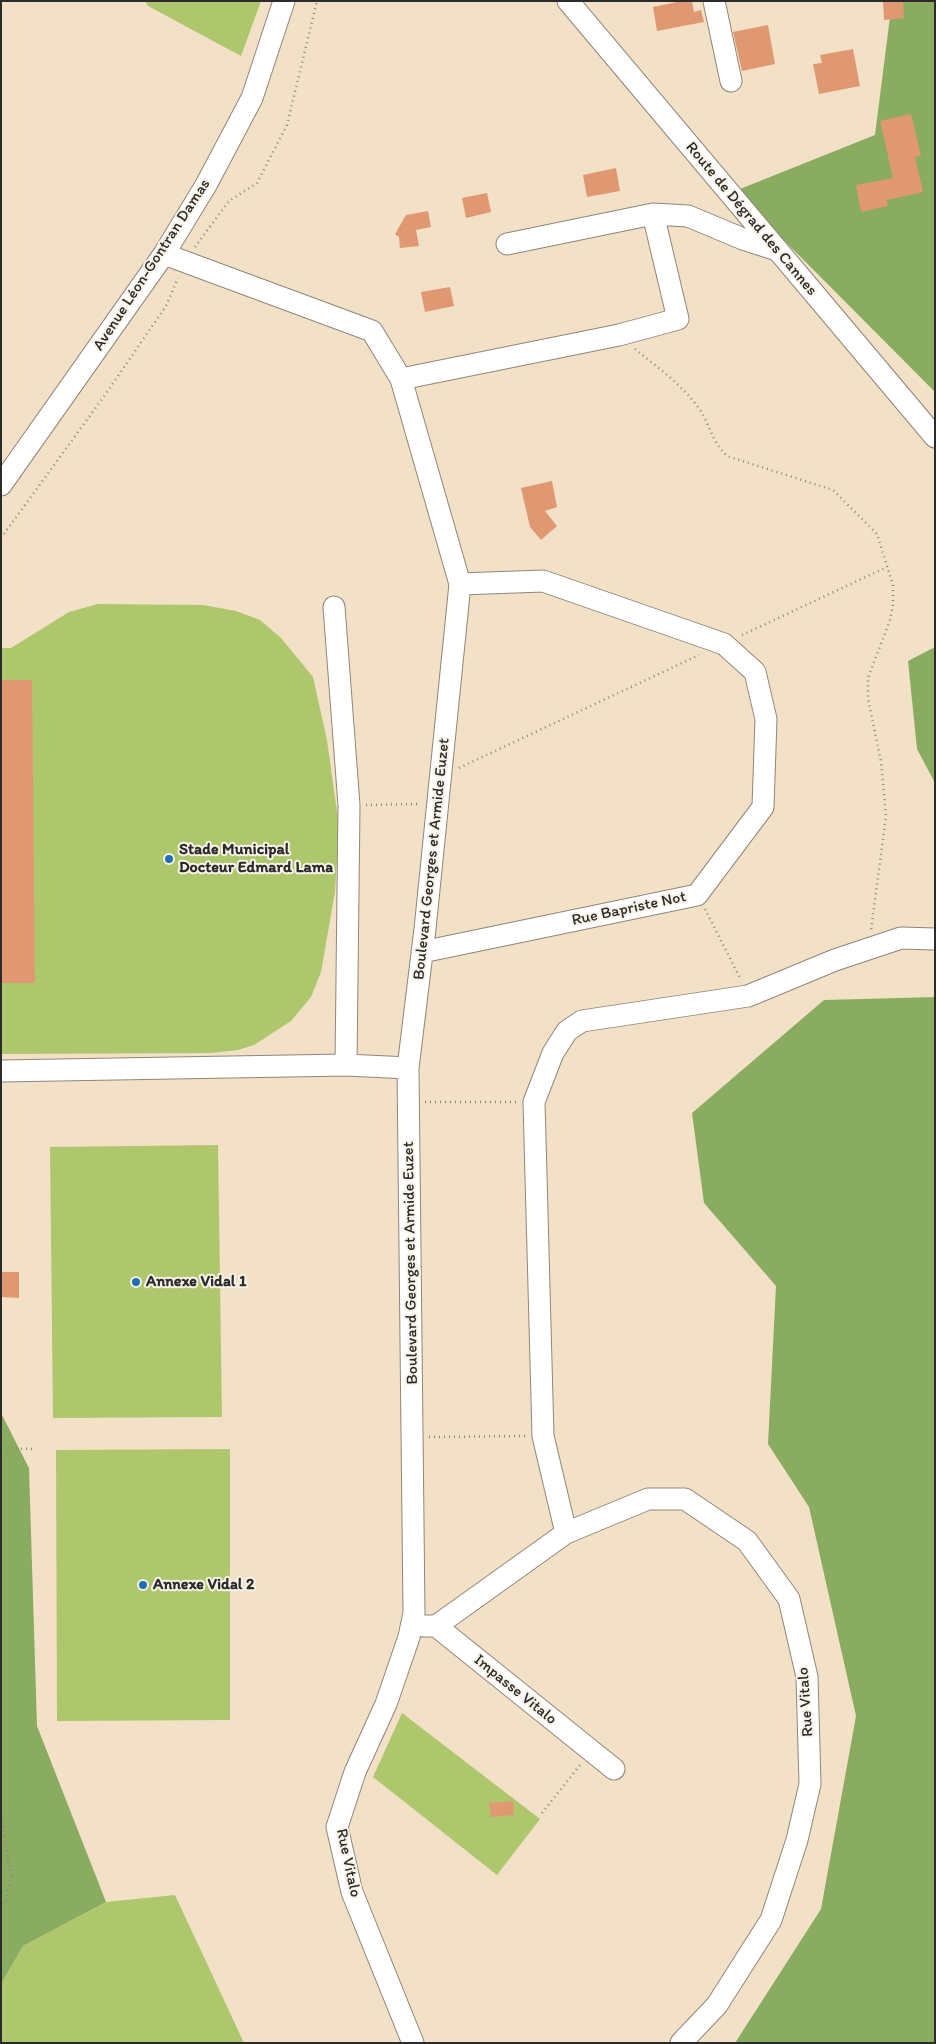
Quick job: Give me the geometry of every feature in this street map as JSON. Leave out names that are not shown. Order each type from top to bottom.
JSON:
[{"type":"street","name":"Avenue Léon-Gontran Damas","points":[[1,485],[164,254],[206,185],[252,98],[284,1]]},
{"type":"street","name":"Route de Dégrad des Cannes","points":[[568,1],[935,437]]},
{"type":"street","points":[[714,1],[731,81]]},
{"type":"street","points":[[507,244],[653,214],[688,216],[743,239],[777,250]]},
{"type":"street","points":[[401,379],[619,335],[678,319],[653,214]]},
{"type":"street","name":"Boulevard Georges et Armide Euzet","points":[[164,254],[372,331],[401,379],[460,584],[422,952],[408,1068],[414,1613],[411,1626]]},
{"type":"street","name":"Rue Bapriste Not","points":[[422,952],[697,895],[763,807],[766,719],[755,672],[724,644],[543,581],[460,584]]},
{"type":"street","points":[[334,607],[349,805],[346,1065]]},
{"type":"street","points":[[566,1533],[543,1436],[534,1102],[553,1053],[567,1031],[582,1021],[748,996],[835,960],[901,938],[935,939]]},
{"type":"street","points":[[1,1071],[346,1065],[408,1068]]},
{"type":"street","name":"Rue Vitalo","points":[[436,1626],[566,1533],[648,1498],[685,1499],[747,1541],[789,1599],[807,1677],[810,1784],[797,1840],[771,1920],[717,2005],[681,2043]]},
{"type":"street","points":[[411,1626],[436,1626]]},
{"type":"street","name":"Rue Vitalo","points":[[411,1626],[386,1704],[354,1772],[337,1827],[352,1892],[413,2043]]},
{"type":"street","name":"Impasse Vitalo","points":[[436,1626],[614,1769]]},
{"type":"path","points":[[619,335],[685,390],[700,410],[716,445],[727,456],[833,490],[877,534],[893,585],[893,604],[890,620],[868,678],[868,698],[881,762],[886,816],[881,868],[869,949]]},
{"type":"path","points":[[440,778],[887,567]]},
{"type":"path","points":[[349,805],[437,804]]},
{"type":"path","points":[[697,895],[720,937],[748,996]]},
{"type":"path","points":[[409,1102],[534,1102]]},
{"type":"path","points":[[412,1438],[543,1436]]},
{"type":"path","points":[[1,1448],[33,1449]]},
{"type":"path","points":[[542,1813],[591,1751]]},
{"type":"path","points":[[1,1816],[11,1876],[5,1903],[1,1903]]},
{"type":"green space","points":[[145,1],[261,1],[241,56],[148,6]]},
{"type":"green space","points":[[892,1],[935,1],[935,392],[735,191],[875,135]]},
{"type":"green space","name":"Stade Municipal Docteur Edmard Lama","points":[[98,604],[203,605],[236,611],[260,620],[281,638],[313,677],[327,740],[339,826],[335,892],[321,972],[311,997],[291,1021],[254,1045],[238,1050],[212,1053],[1,1054],[1,648],[11,648],[69,612]]},
{"type":"green space","points":[[935,647],[935,783],[917,749],[908,661]]},
{"type":"green space","points":[[935,997],[935,2043],[735,2043],[821,1909],[856,1716],[809,1507],[768,1444],[776,1286],[704,1203],[692,1113],[824,1000]]},
{"type":"green space","name":"Annexe Vidal 1","points":[[218,1145],[222,1417],[53,1418],[50,1147]]},
{"type":"green space","points":[[1,1413],[29,1468],[37,1726],[106,1902],[23,1946],[1,1984]]},
{"type":"green space","name":"Annexe Vidal 2","points":[[230,1449],[230,1720],[57,1721],[56,1450]]},
{"type":"green space","points":[[402,1713],[540,1819],[497,1875],[373,1777]]},
{"type":"green space","points":[[175,1895],[244,2043],[1,2043],[1,1984],[23,1946],[106,1902]]},
{"type":"building","points":[[682,1],[692,1],[694,12],[701,10],[704,22],[657,31],[653,7]]},
{"type":"building","points":[[883,1],[903,1],[904,18],[884,20]]},
{"type":"building","points":[[768,25],[775,64],[742,71],[733,32]]},
{"type":"building","points":[[853,49],[860,86],[819,94],[813,64],[822,63],[820,55]]},
{"type":"building","points":[[911,114],[921,156],[915,157],[923,192],[887,200],[888,206],[861,212],[856,185],[893,178],[880,121]]},
{"type":"building","points":[[616,168],[620,191],[587,197],[583,175]]},
{"type":"building","points":[[487,193],[491,212],[466,218],[462,198]]},
{"type":"building","points":[[428,211],[431,227],[416,230],[419,246],[400,248],[399,237],[395,234],[406,215]]},
{"type":"building","points":[[450,287],[454,306],[425,312],[421,292]]},
{"type":"building","points":[[552,481],[557,507],[545,511],[557,526],[541,540],[530,527],[521,488]]},
{"type":"building","points":[[1,680],[32,680],[35,983],[1,983]]},
{"type":"building","points":[[1,1272],[19,1272],[19,1298],[1,1297]]},
{"type":"building","points":[[513,1801],[514,1815],[491,1817],[489,1803]]},
{"type":"place","name":"Stade Municipal Docteur Edmard Lama","points":[[169,859]]},
{"type":"place","name":"Annexe Vidal 1","points":[[136,1282]]},
{"type":"place","name":"Annexe Vidal 2","points":[[143,1585]]}]
